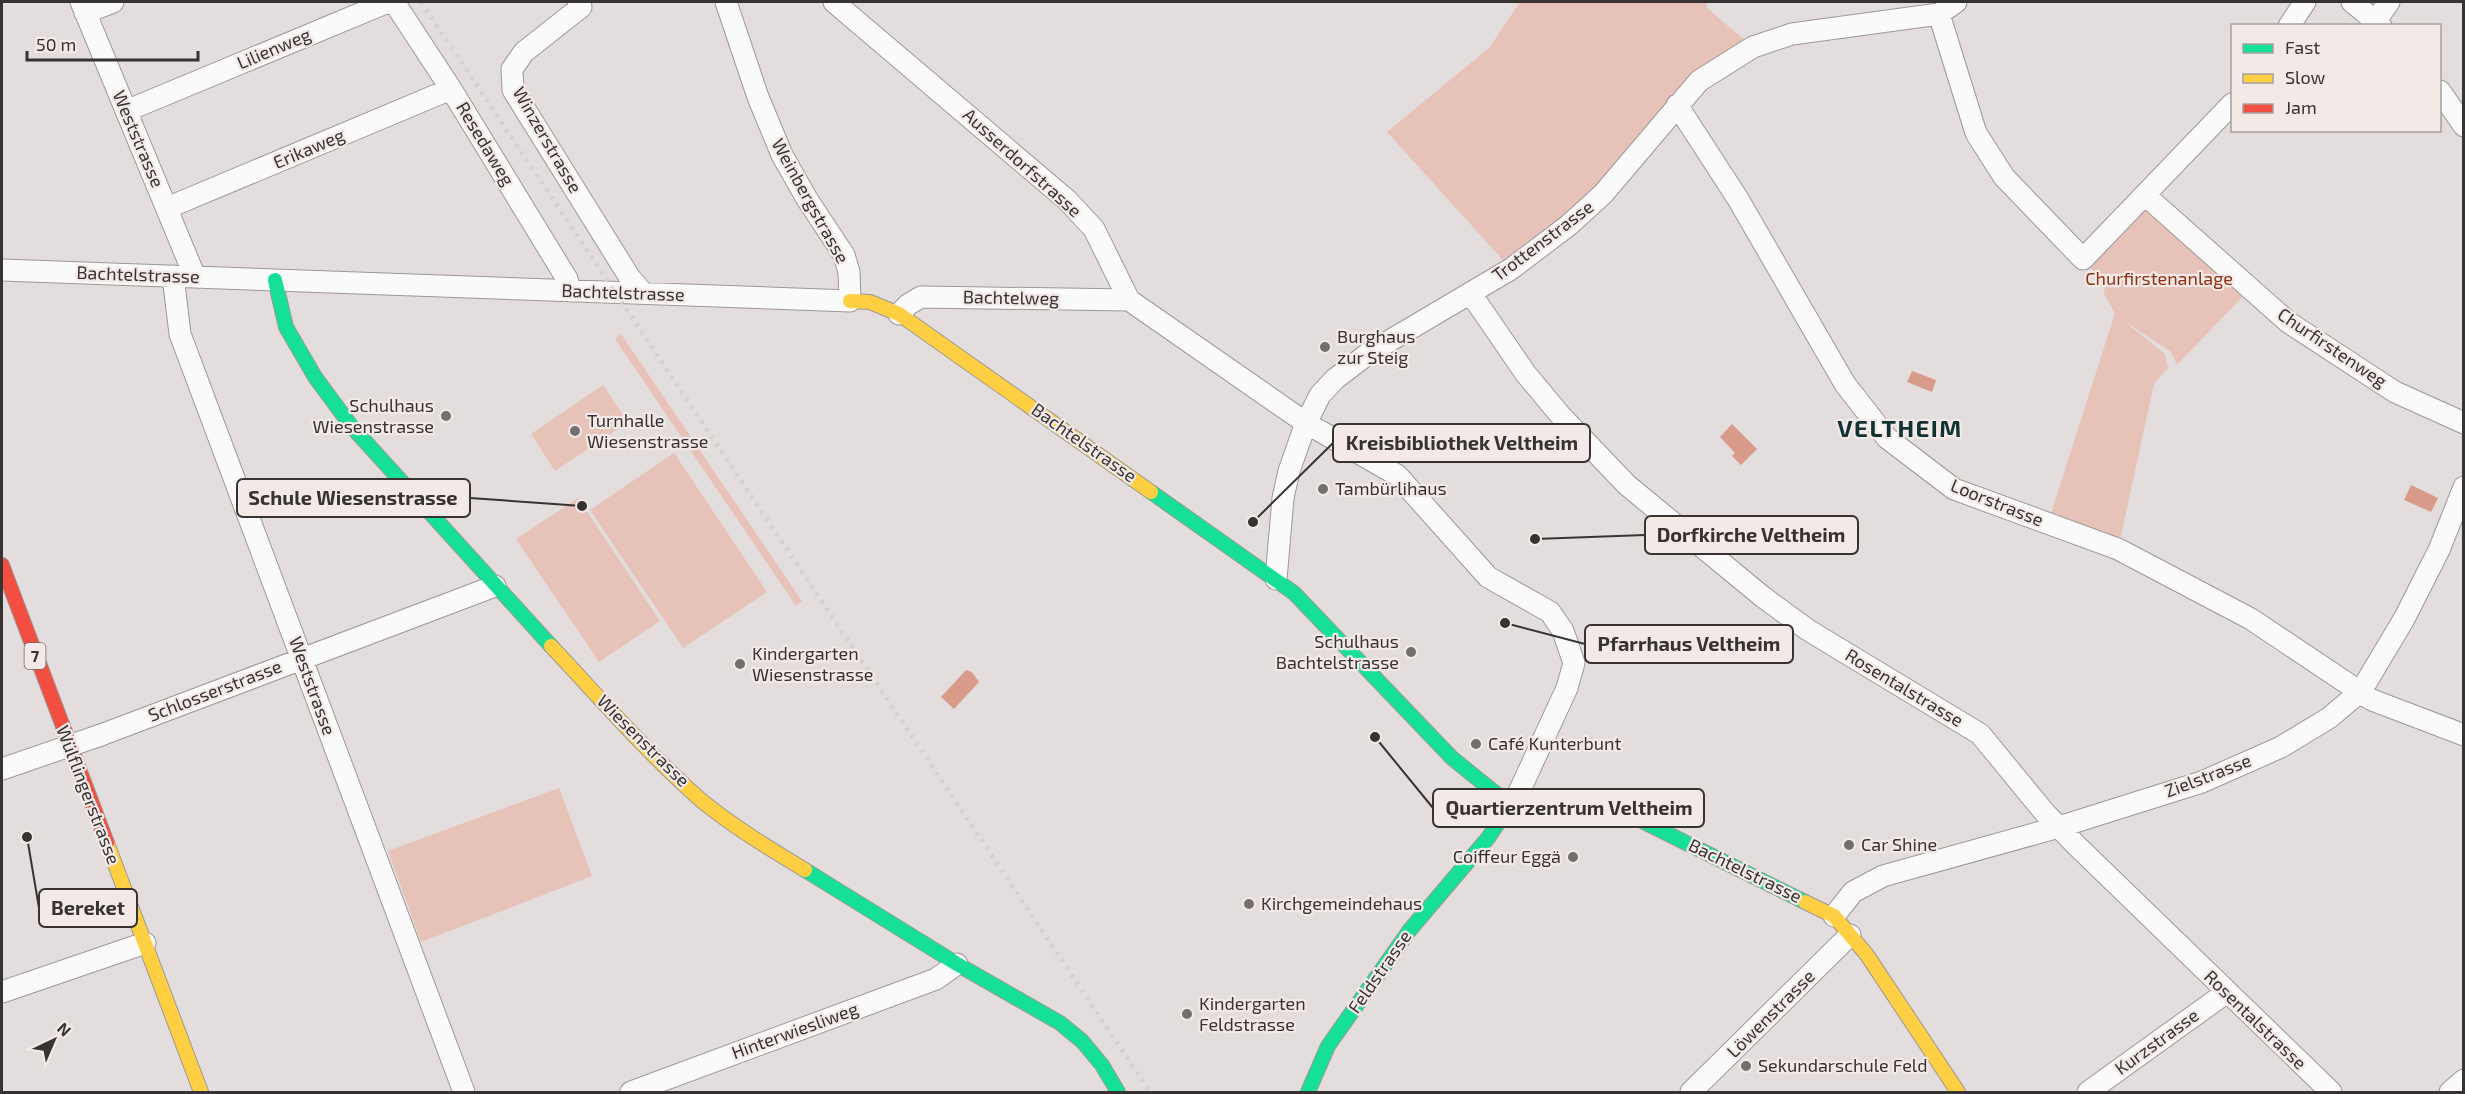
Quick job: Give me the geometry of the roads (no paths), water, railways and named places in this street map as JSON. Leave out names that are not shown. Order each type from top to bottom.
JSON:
[{"type":"street","points":[[83,7],[112,2]]},
{"type":"street","name":"Lilienweg","points":[[126,111],[388,2]]},
{"type":"street","name":"Resedaweg","points":[[394,2],[451,89],[567,279],[570,291]]},
{"type":"street","name":"Winzerstrasse","points":[[578,2],[582,7],[524,52],[512,69],[513,90],[630,278],[643,294]]},
{"type":"street","name":"Weinbergstrasse","points":[[726,2],[758,97],[782,155],[807,199],[844,255],[849,272],[850,301]]},
{"type":"street","name":"Ausserdorfstrasse","points":[[834,2],[1067,200],[1094,229],[1129,300],[1305,423],[1397,475],[1488,577],[1550,612],[1563,631],[1574,663],[1567,688],[1520,792],[1510,805]]},
{"type":"street","name":"Trottenstrasse","points":[[1276,579],[1283,498],[1288,471],[1305,423],[1320,395],[1335,379],[1370,353],[1511,269],[1569,225],[1594,202],[1699,81],[1753,47],[1792,34],[1939,14],[1956,2]]},
{"type":"street","points":[[2290,24],[2305,2]]},
{"type":"street","points":[[2352,2],[2379,23],[2389,2]]},
{"type":"street","name":"Weststrasse","points":[[83,7],[195,277]]},
{"type":"street","points":[[1939,14],[1976,133],[2004,177],[2084,259],[2231,105]]},
{"type":"street","name":"Erikaweg","points":[[167,208],[451,89]]},
{"type":"street","points":[[2441,94],[2463,126]]},
{"type":"street","name":"Loorstrasse","points":[[1677,105],[1738,199],[1845,384],[1887,438],[1954,489],[2118,549],[2251,619],[2361,690],[2372,700],[2463,735]]},
{"type":"street","name":"Churfirstenweg","points":[[2146,196],[2288,322],[2395,392],[2463,423]]},
{"type":"street","name":"Bachtelstrasse","points":[[2,270],[850,301],[870,302],[899,314],[1294,593],[1328,625],[1374,679],[1452,758],[1510,805],[1532,809],[1606,809],[1642,821],[1834,916],[1867,955],[1958,1092]]},
{"type":"street","name":"Weststrasse","points":[[173,276],[180,334],[464,1092]]},
{"type":"street","name":"Wiesenstrasse","points":[[275,280],[286,327],[315,377],[352,427],[495,586],[648,749],[703,801],[772,850],[957,964],[1060,1023],[1082,1041],[1102,1065],[1118,1092]]},
{"type":"street","name":"Rosentalstrasse","points":[[1471,294],[1526,374],[1561,416],[1627,485],[1763,597],[1808,630],[1980,734],[2059,827],[2331,1092]]},
{"type":"street","name":"Bachtelweg","points":[[899,314],[921,297],[1129,300]]},
{"type":"street","name":"Zielstrasse","points":[[1834,916],[1853,891],[1883,876],[2059,827],[2202,782],[2281,747],[2329,718],[2361,690],[2404,619],[2439,550],[2463,487]]},
{"type":"street","name":"Wülflingerstrasse","points":[[2,565],[201,1092]]},
{"type":"street","name":"Schlosserstrasse","points":[[2,769],[495,586]]},
{"type":"street","name":"Feldstrasse","points":[[1308,1092],[1328,1046],[1402,940],[1488,838],[1510,805]]},
{"type":"street","name":"Löwenstrasse","points":[[1691,1092],[1851,935]]},
{"type":"street","points":[[2,992],[145,943]]},
{"type":"street","name":"Hinterwiesliweg","points":[[630,1092],[936,979],[957,964]]},
{"type":"street","name":"Kurzstrasse","points":[[2088,1092],[2227,992]]},
{"type":"street","points":[[2451,1092],[2463,1080]]},
{"type":"railway","points":[[421,2],[1150,1092]]},
{"type":"place","name":"Burghaus zur Steig","points":[[1325,347]]},
{"type":"place","name":"Schulhaus Wiesenstrasse","points":[[446,416]]},
{"type":"place","name":"Turnhalle Wiesenstrasse","points":[[575,431]]},
{"type":"place","name":"Tambürlihaus","points":[[1323,489]]},
{"type":"place","name":"Schule Wiesenstrasse","points":[[582,506]]},
{"type":"place","name":"Kreisbibliothek Veltheim","points":[[1253,522]]},
{"type":"place","name":"Dorfkirche Veltheim","points":[[1535,539]]},
{"type":"place","name":"Pfarrhaus Veltheim","points":[[1505,623]]},
{"type":"place","name":"Schulhaus Bachtelstrasse","points":[[1411,652]]},
{"type":"place","name":"Kindergarten Wiesenstrasse","points":[[740,664]]},
{"type":"place","name":"Quartierzentrum Veltheim","points":[[1375,737]]},
{"type":"place","name":"Café Kunterbunt","points":[[1476,744]]},
{"type":"place","name":"Bereket","points":[[27,837]]},
{"type":"place","name":"Car Shine","points":[[1849,845]]},
{"type":"place","name":"Coiffeur Eggä","points":[[1573,857]]},
{"type":"place","name":"Kirchgemeindehaus","points":[[1249,904]]},
{"type":"place","name":"Kindergarten Feldstrasse","points":[[1187,1014]]},
{"type":"place","name":"Sekundarschule Feld","points":[[1746,1066]]},
{"type":"district","name":"VELTHEIM","points":[[1900,429]]},
{"type":"park label","name":"Churfirstenanlage","points":[[2159,279]]}]
